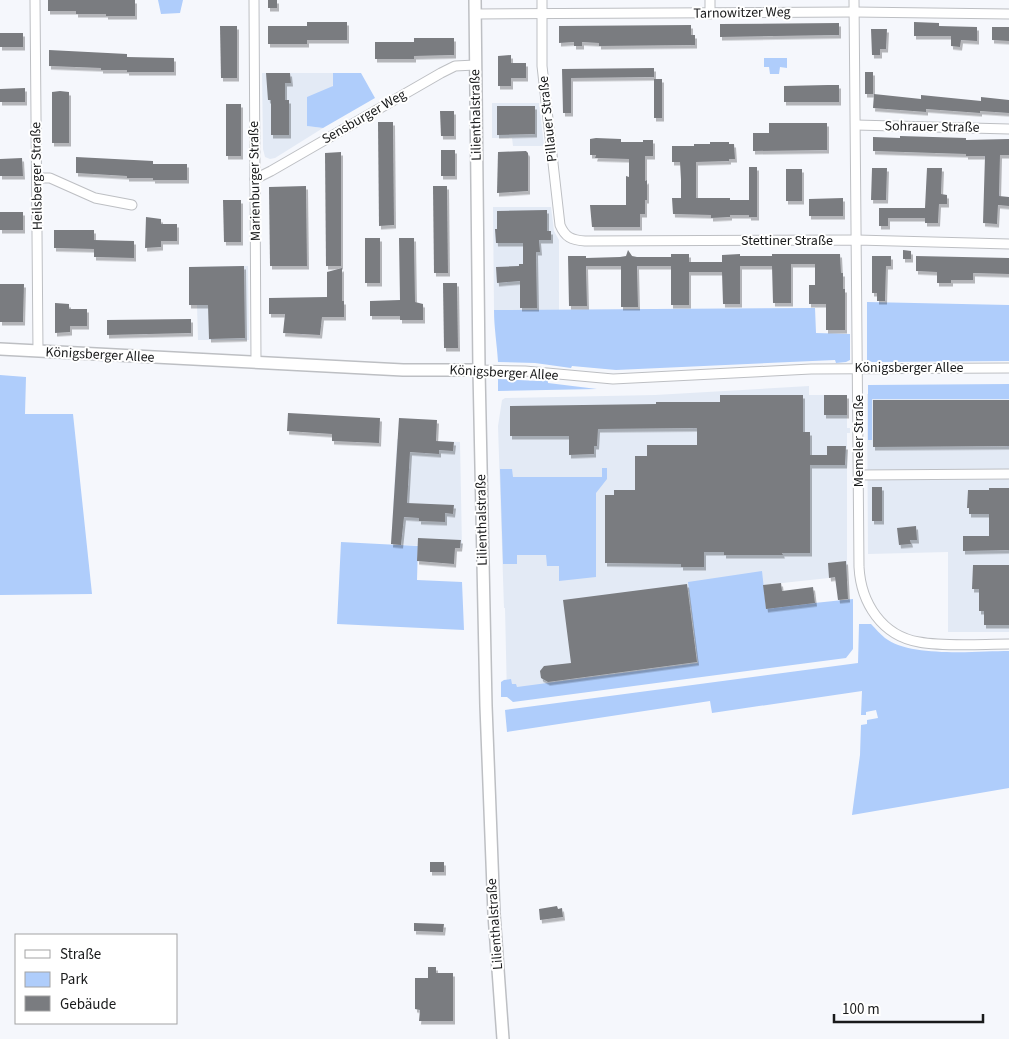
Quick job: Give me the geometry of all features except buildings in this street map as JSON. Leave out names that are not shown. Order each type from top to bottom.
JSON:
[{"type":"street","name":"Heilsberger Straße","points":[[35,0],[38,351]]},
{"type":"street","name":"Marienburger Straße","points":[[254,0],[256,362]]},
{"type":"street","name":"Lilienthalstraße","points":[[475,0],[479,370],[489,810],[503,1039]]},
{"type":"street","name":"Pillauer Straße","points":[[542,0],[542,66],[560,225],[565,236]]},
{"type":"street","points":[[710,0],[710,14]]},
{"type":"street","name":"Memeler Straße","points":[[854,0],[860,579],[868,605],[878,619],[897,634],[920,643],[1009,644]]},
{"type":"street","name":"Tarnowitzer Weg","points":[[475,14],[854,12],[1009,14]]},
{"type":"street","name":"Sensburger Weg","points":[[255,179],[441,73],[455,66],[475,65]]},
{"type":"street","name":"Sohrauer Straße","points":[[856,125],[1009,129]]},
{"type":"street","points":[[37,178],[50,178],[95,198],[132,205]]},
{"type":"street","name":"Stettiner Straße","points":[[565,236],[574,240],[585,241],[857,240],[1009,244]]},
{"type":"street","name":"Königsberger Allee","points":[[0,349],[403,370],[525,371],[613,379],[859,368],[1009,368]]},
{"type":"street","points":[[859,475],[1009,474]]},
{"type":"shaded area","points":[[262,73],[333,73],[333,85],[307,126],[323,128],[275,158],[270,159],[265,157],[263,149]]},
{"type":"shaded area","points":[[492,103],[539,103],[544,146],[513,146],[512,138],[492,138]]},
{"type":"shaded area","points":[[493,207],[551,207],[554,231],[559,240],[559,310],[494,310]]},
{"type":"shaded area","points":[[248,266],[249,340],[198,340],[197,305],[189,305],[189,267]]},
{"type":"shaded area","points":[[809,386],[809,395],[847,395],[847,428],[850,428],[850,433],[847,433],[847,576],[764,585],[766,608],[848,637],[507,697],[498,426],[502,400],[505,398],[655,395]]},
{"type":"shaded area","points":[[867,394],[1009,395],[1009,632],[948,632],[948,552],[868,554]]},
{"type":"shaded area","points":[[397,439],[460,442],[462,548],[391,544]]},
{"type":"green space","points":[[158,0],[183,0],[180,13],[161,14]]},
{"type":"green space","points":[[764,58],[787,58],[787,68],[780,67],[779,74],[770,74],[769,67],[764,67]]},
{"type":"green space","points":[[333,73],[361,73],[375,98],[323,128],[307,126],[307,97],[333,86]]},
{"type":"green space","points":[[867,302],[1009,305],[1009,361],[872,362],[867,360]]},
{"type":"green space","points":[[815,308],[816,333],[850,334],[850,360],[836,363],[835,360],[616,370],[572,366],[571,368],[535,363],[498,362],[494,310]]},
{"type":"green space","points":[[0,375],[26,377],[25,414],[73,414],[92,594],[0,595]]},
{"type":"green space","points":[[539,378],[548,379],[548,383],[597,389],[498,391],[498,379],[538,381]]},
{"type":"green space","points":[[1009,384],[1009,399],[872,399],[872,440],[868,440],[868,385]]},
{"type":"green space","points":[[602,468],[607,468],[607,479],[596,493],[596,577],[559,581],[559,566],[547,566],[546,555],[517,555],[517,564],[503,564],[500,469],[512,469],[513,477],[602,477]]},
{"type":"green space","points":[[341,542],[418,546],[417,580],[462,582],[464,630],[337,624]]},
{"type":"green space","points":[[762,571],[766,608],[853,599],[853,649],[846,658],[513,702],[507,697],[501,697],[501,682],[504,680],[511,679],[512,684],[516,684],[517,687],[698,663],[688,582]]},
{"type":"green space","points":[[859,624],[871,624],[885,638],[896,644],[927,651],[1009,651],[1009,788],[852,815],[860,755],[861,725],[867,724],[867,720],[878,718],[876,710],[866,712],[866,715],[861,715],[862,691],[712,713],[710,701],[507,732],[505,710],[858,663]]}]
